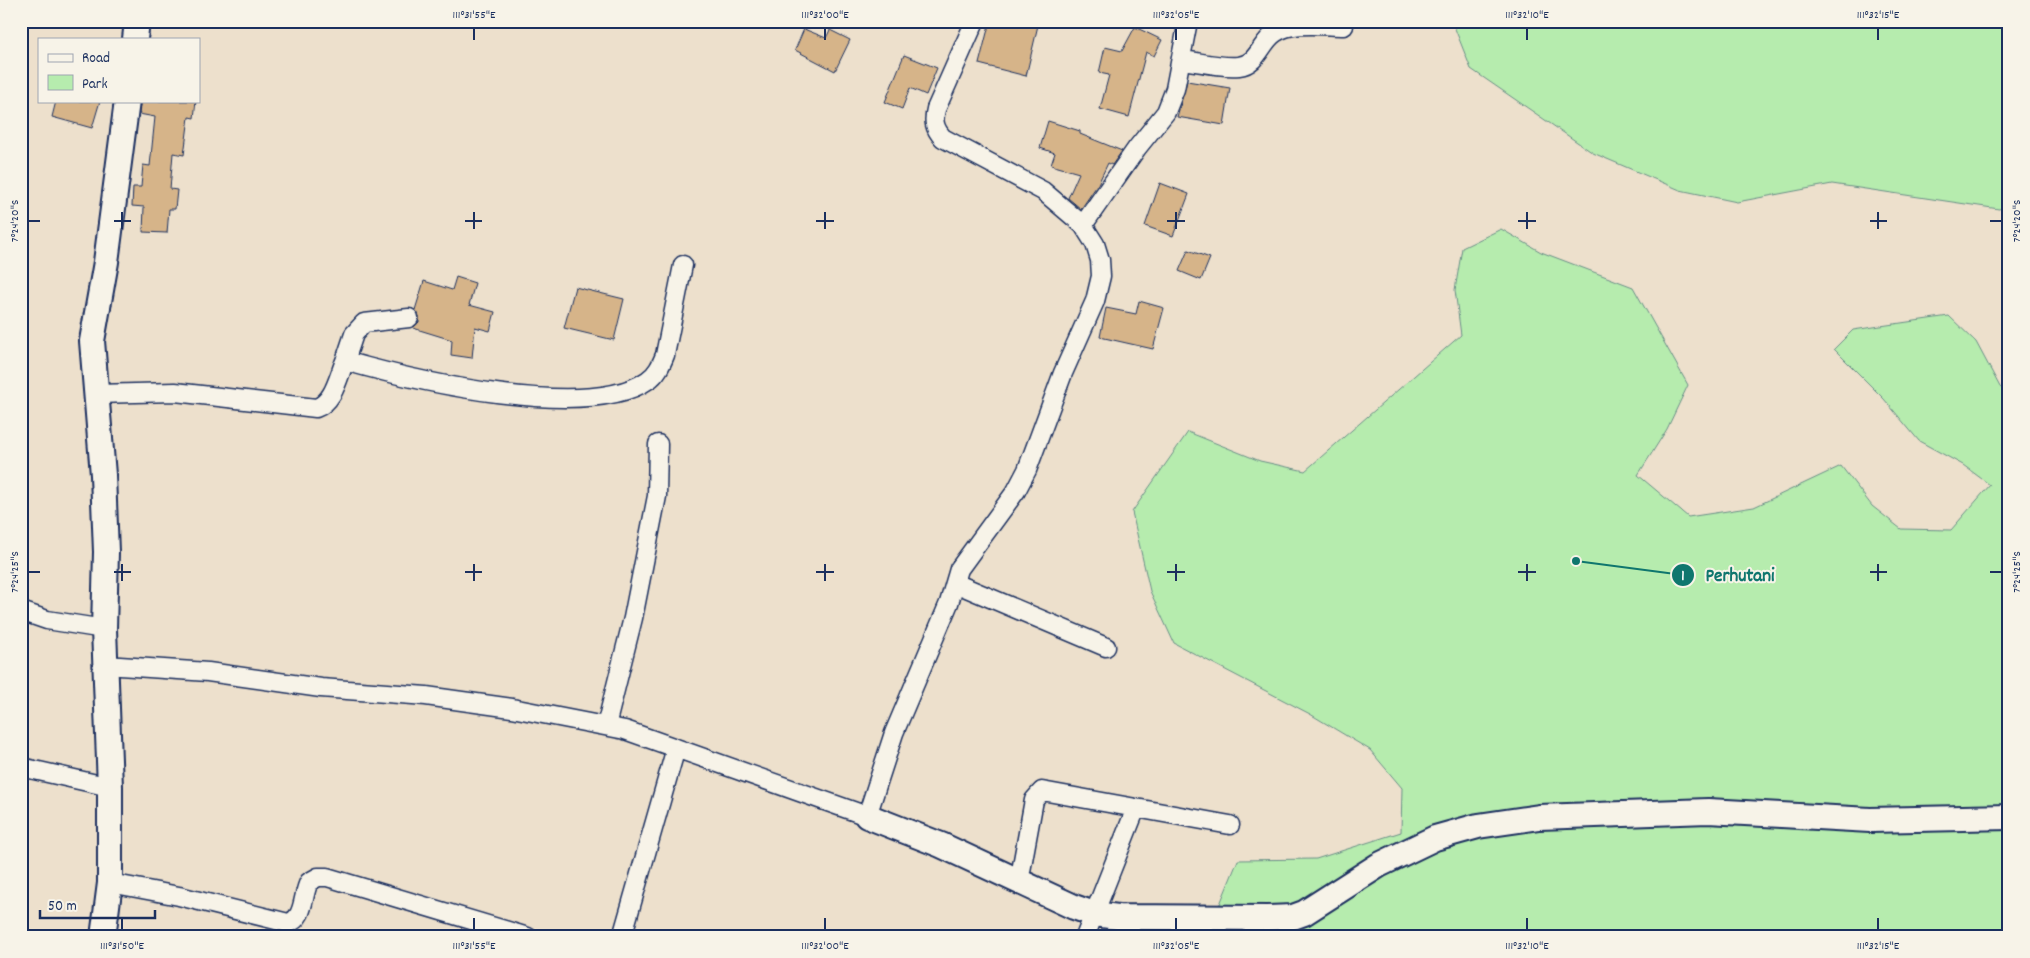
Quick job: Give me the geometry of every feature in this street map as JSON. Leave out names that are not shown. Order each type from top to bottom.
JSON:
[{"type":"main road","points":[[135,38],[138,21]]},
{"type":"main road","points":[[103,937],[110,883],[110,787],[104,629],[106,552],[103,475],[92,354],[93,328],[106,262],[127,102]]},
{"type":"main road","points":[[867,816],[941,845],[1074,908],[1094,914],[1118,917],[1292,917],[1304,913],[1378,865],[1435,838],[1455,830],[1539,817],[1708,811],[1870,820],[2009,817]]},
{"type":"street","points":[[105,665],[208,672],[321,688],[426,696],[512,708],[606,726],[625,730],[867,816],[905,702],[931,646],[959,569],[1016,491],[1027,470],[1095,300],[1101,276],[1100,260],[1095,244],[1083,225],[1043,191],[943,138],[936,130],[934,120],[936,109],[974,21]]},
{"type":"street","points":[[1083,225],[1137,148],[1166,112],[1175,89],[1188,21]]},
{"type":"street","points":[[1182,60],[1240,66],[1252,61],[1268,38],[1276,32],[1289,27],[1344,26]]},
{"type":"street","points":[[345,361],[400,377],[477,392],[562,397],[598,396],[627,391],[648,380],[661,365],[665,356],[683,265]]},
{"type":"street","points":[[96,394],[175,392],[316,408],[324,405],[329,400],[354,334],[364,323],[408,318]]},
{"type":"street","points":[[606,726],[633,618],[657,496],[658,444]]},
{"type":"street","points":[[955,583],[1106,647]]},
{"type":"street","points":[[21,611],[48,620],[104,629]]},
{"type":"street","points":[[622,937],[676,748]]},
{"type":"street","points":[[21,767],[110,787]]},
{"type":"street","points":[[1019,882],[1034,800],[1037,794],[1048,791],[1230,825]]},
{"type":"street","points":[[1085,937],[1136,808]]},
{"type":"street","points":[[110,883],[179,896],[288,923],[294,921],[299,916],[309,882],[318,877],[327,876],[528,937]]},
{"type":"green space","points":[[1452,21],[2009,21],[2009,206],[1999,209],[1832,184],[1737,202],[1680,190],[1593,153],[1471,69]]},
{"type":"green space","points":[[1501,229],[1541,252],[1633,287],[1688,385],[1667,429],[1638,475],[1688,517],[1754,507],[1841,466],[1872,506],[1901,529],[1951,530],[1990,485],[1963,465],[1919,441],[1884,399],[1834,349],[1853,330],[1949,316],[1976,342],[2000,387],[2009,395],[2009,937],[1103,937],[1105,934],[1220,904],[1238,860],[1316,859],[1401,832],[1402,788],[1370,750],[1310,714],[1174,643],[1150,591],[1132,512],[1188,432],[1260,461],[1305,471],[1461,335],[1455,290],[1462,248]]},
{"type":"building","points":[[990,21],[1039,21],[1026,76],[979,64]]},
{"type":"building","points":[[1135,27],[1162,40],[1154,56],[1146,52],[1129,117],[1100,109],[1109,75],[1099,73],[1105,47],[1122,51]]},
{"type":"building","points":[[804,29],[826,38],[830,30],[850,40],[835,71],[795,50]]},
{"type":"building","points":[[904,55],[937,68],[926,95],[910,88],[902,109],[885,102]]},
{"type":"building","points":[[1187,81],[1230,88],[1224,125],[1177,117]]},
{"type":"building","points":[[56,102],[100,102],[92,128],[52,117]]},
{"type":"building","points":[[140,102],[196,102],[194,118],[189,117],[184,155],[173,153],[170,189],[177,190],[175,209],[169,209],[167,233],[143,232],[144,207],[132,206],[133,187],[141,187],[143,165],[150,166],[155,117],[139,114]]},
{"type":"building","points":[[1048,121],[1080,131],[1080,134],[1122,151],[1112,165],[1108,163],[1098,184],[1081,209],[1068,198],[1079,173],[1051,165],[1055,153],[1040,148]]},
{"type":"building","points":[[1160,183],[1189,194],[1173,236],[1145,226]]},
{"type":"building","points":[[1188,250],[1210,258],[1201,280],[1179,271]]},
{"type":"building","points":[[456,277],[475,283],[469,305],[495,312],[490,331],[475,327],[472,358],[451,355],[452,340],[413,328],[419,322],[419,316],[415,310],[424,281],[452,290]]},
{"type":"building","points":[[575,287],[624,299],[614,340],[564,328]]},
{"type":"building","points":[[1139,301],[1164,308],[1153,349],[1100,337],[1106,308],[1136,314]]},
{"type":"place","name":"Perhutani","points":[[1576,561]]}]
